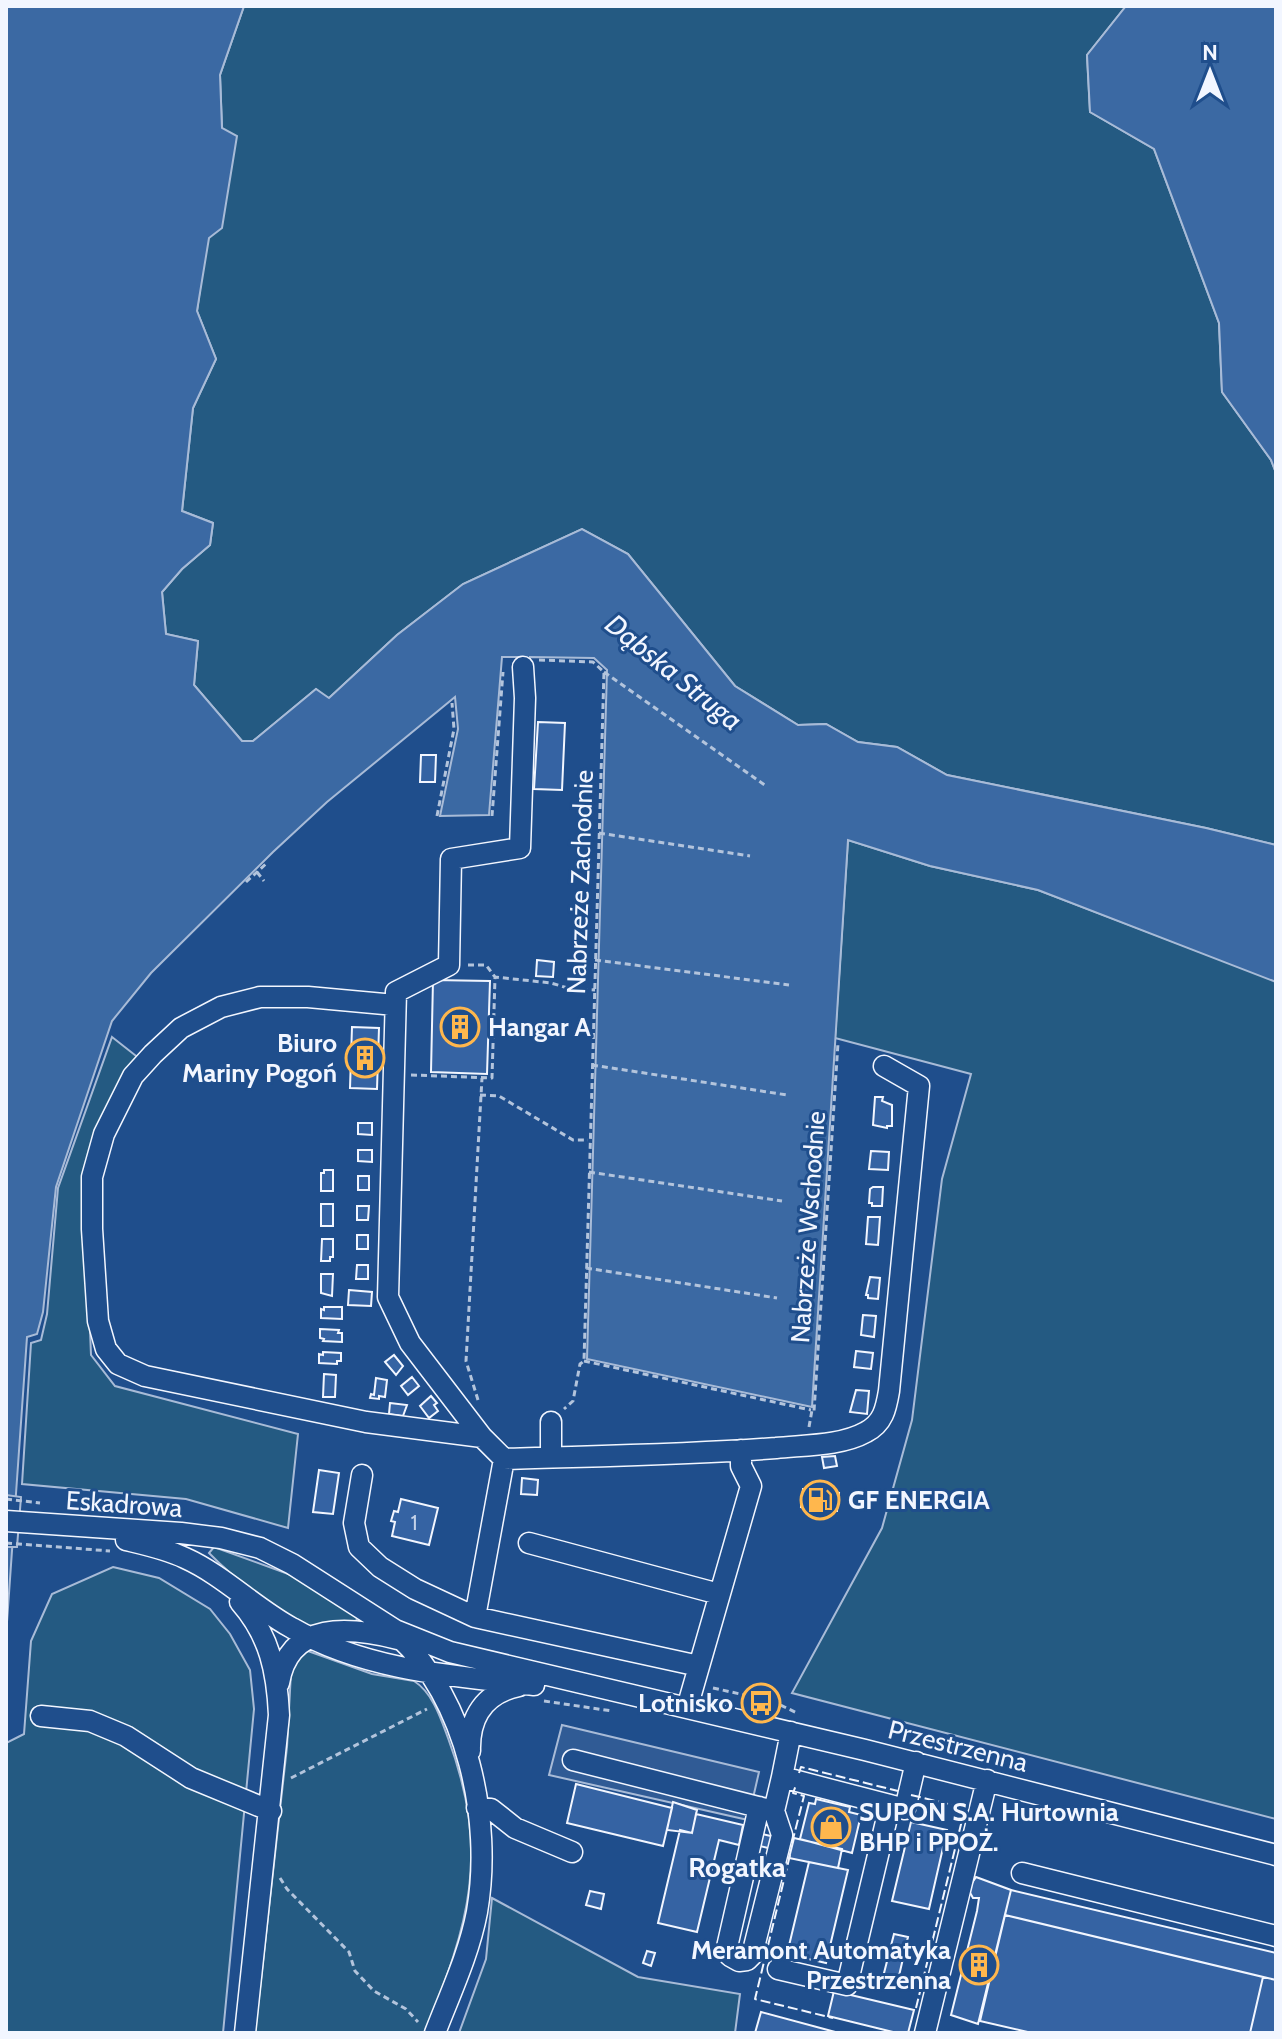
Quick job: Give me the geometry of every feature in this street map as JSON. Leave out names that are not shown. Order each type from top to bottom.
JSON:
[{"type":"street","points":[[519,662],[525,698],[520,848],[451,859],[449,965],[396,992],[395,1005],[388,1297],[410,1343],[482,1437],[504,1459],[741,1450],[844,1439],[864,1434],[878,1425],[886,1411],[919,1086],[884,1066]]},
{"type":"street","points":[[395,1005],[308,997],[260,997],[221,1007],[194,1021],[181,1028],[153,1054],[133,1076],[104,1134],[92,1177],[98,1321],[106,1349],[118,1364],[145,1376],[366,1422],[482,1437]]},
{"type":"street","points":[[551,1422],[551,1457]]},
{"type":"street","points":[[687,1708],[751,1486],[741,1466],[741,1450]]},
{"type":"street","points":[[475,1617],[504,1459]]},
{"type":"street","points":[[362,1475],[354,1523],[359,1547],[380,1567],[415,1589],[475,1617],[699,1666]]},
{"type":"street","points":[[6,1521],[35,1524]]},
{"type":"street","name":"Eskadrowa","points":[[35,1524],[157,1547],[187,1559],[311,1638],[376,1663],[534,1692],[624,1704]]},
{"type":"street","name":"Eskadrowa","points":[[35,1524],[181,1533],[221,1538],[260,1548],[292,1564],[375,1619],[403,1640],[431,1673],[449,1704],[470,1771],[477,1808],[481,1872],[477,1911],[462,1964],[429,2030]]},
{"type":"street","points":[[529,1543],[719,1594]]},
{"type":"street","name":"Eskadrowa","points":[[212,1574],[250,1613],[265,1636],[278,1691]]},
{"type":"street","name":"Eskadrowa","points":[[375,1619],[437,1648]]},
{"type":"street","name":"Eskadrowa","points":[[245,2033],[278,1741],[278,1691],[282,1667],[288,1655],[311,1638],[339,1630],[357,1630],[437,1648],[624,1704]]},
{"type":"street","name":"Eskadrowa","points":[[470,1771],[472,1723],[480,1707],[504,1690],[534,1692]]},
{"type":"street","name":"Przestrzenna","points":[[624,1704],[687,1708],[791,1732],[1276,1855]]},
{"type":"street","points":[[41,1716],[90,1721],[126,1736],[191,1778],[271,1811]]},
{"type":"street","points":[[573,1760],[767,1809],[782,1835],[752,1955],[747,1960],[739,1961],[730,1956],[727,1947],[767,1809],[782,1777],[791,1732]]},
{"type":"street","points":[[782,1777],[905,1809],[916,1762]]},
{"type":"street","points":[[925,2033],[987,1780]]},
{"type":"street","points":[[778,1969],[847,1985],[890,1805]]},
{"type":"street","points":[[477,1808],[491,1809],[515,1828],[572,1852]]},
{"type":"street","points":[[1022,1873],[1276,1936]]},
{"type":"path","points":[[492,816],[519,662],[593,662],[766,786]]},
{"type":"path","name":"Nabrzeże Zachodnie","points":[[551,1422],[573,1401],[580,1364],[584,1361],[604,672]]},
{"type":"path","points":[[437,816],[454,729],[452,703]]},
{"type":"path","points":[[599,833],[750,856]]},
{"type":"path","points":[[246,882],[268,862]]},
{"type":"path","points":[[257,872],[264,881]]},
{"type":"path","points":[[595,960],[789,985]]},
{"type":"path","points":[[393,1075],[492,1078],[495,977],[486,965],[449,965]]},
{"type":"path","points":[[495,977],[595,990]]},
{"type":"path","name":"Nabrzeże Wschodnie","points":[[584,1361],[814,1411],[838,1043]]},
{"type":"path","points":[[592,1065],[787,1095]]},
{"type":"path","points":[[479,1405],[466,1361],[482,1078]]},
{"type":"path","points":[[480,1095],[499,1096],[573,1140],[590,1140]]},
{"type":"path","points":[[589,1172],[782,1201]]},
{"type":"path","points":[[586,1268],[777,1298]]},
{"type":"path","points":[[6,1499],[39,1503]]},
{"type":"path","points":[[6,1543],[117,1552]]},
{"type":"path","points":[[534,1692],[624,1704]]},
{"type":"path","points":[[273,1788],[429,1708]]},
{"type":"path","points":[[278,1874],[287,1889],[349,1952],[355,1971],[374,1991],[406,2009],[429,2030]]},
{"type":"shaded area","points":[[244,6],[1126,6],[1087,55],[1090,112],[1154,149],[1219,323],[1222,392],[1271,460],[1276,473],[1276,845],[947,775],[897,747],[858,742],[826,724],[798,725],[735,686],[628,554],[582,529],[463,584],[397,635],[328,699],[316,689],[253,741],[242,741],[194,685],[198,641],[166,634],[162,592],[182,569],[210,545],[213,523],[182,511],[193,408],[216,359],[197,311],[222,128],[220,75]]},
{"type":"shaded area","points":[[848,840],[930,866],[1038,890],[1276,981],[1276,1819],[792,1693],[882,1528],[912,1420],[942,1179],[971,1074],[835,1038]]},
{"type":"shaded area","points":[[112,1037],[140,1059],[85,1205],[91,1355],[115,1386],[298,1434],[288,1528],[186,1499],[22,1484],[31,1343],[41,1340],[47,1314],[58,1188]]},
{"type":"shaded area","points":[[214,1547],[291,1575],[353,1614],[356,1622],[331,1622],[311,1628],[232,1575],[209,1553]]},
{"type":"shaded area","points":[[113,1567],[159,1578],[210,1609],[230,1634],[250,1670],[254,1709],[223,2033],[6,2033],[6,1743],[24,1734],[31,1641],[52,1594]]},
{"type":"shaded area","points":[[308,1651],[372,1674],[414,1681],[421,1686],[439,1715],[461,1779],[469,1818],[469,1888],[453,1957],[425,2033],[255,2033],[287,1747],[291,1672],[301,1654]]},
{"type":"shaded area","points":[[562,1725],[759,1772],[748,1820],[549,1775]]},
{"type":"shaded area","points":[[492,1898],[638,1977],[740,1994],[735,2033],[459,2033],[486,1959]]},
{"type":"water","name":"Dąbska Struga","points":[[6,6],[244,6],[220,75],[222,128],[237,136],[222,228],[209,238],[197,311],[216,359],[193,408],[182,511],[213,523],[210,545],[182,569],[162,592],[166,634],[198,641],[194,685],[242,741],[253,741],[316,689],[329,698],[397,635],[463,584],[582,529],[628,554],[735,686],[798,725],[826,724],[858,742],[897,747],[947,775],[1276,845],[1276,982],[1038,890],[930,866],[848,840],[812,1407],[587,1359],[607,670],[594,658],[530,657],[530,667],[518,667],[518,657],[502,657],[489,815],[440,816],[458,729],[455,697],[327,802],[273,852],[151,973],[112,1021],[56,1187],[43,1312],[37,1334],[27,1337],[6,1636]]},
{"type":"water","points":[[1126,6],[1276,6],[1276,473],[1271,460],[1222,392],[1219,323],[1154,149],[1090,112],[1087,55]]},
{"type":"pier","points":[[6,1495],[21,1497],[17,1547],[6,1547]]},
{"type":"building","points":[[538,722],[565,723],[562,790],[534,789]]},
{"type":"building","points":[[421,755],[436,755],[435,782],[420,782]]},
{"type":"building","points":[[537,960],[554,962],[553,977],[536,976]]},
{"type":"building","name":"Hangar A","points":[[433,980],[490,981],[487,1074],[431,1072]]},
{"type":"building","name":"Biuro Mariny Pogoń","points":[[352,1027],[379,1028],[377,1089],[350,1088]]},
{"type":"building","points":[[875,1097],[883,1097],[882,1101],[892,1105],[892,1126],[873,1125]]},
{"type":"building","points":[[358,1123],[372,1123],[372,1135],[358,1134]]},
{"type":"building","points":[[358,1150],[372,1150],[372,1162],[358,1161]]},
{"type":"building","points":[[871,1151],[889,1152],[888,1170],[869,1169]]},
{"type":"building","points":[[333,1170],[333,1191],[321,1191],[321,1173]]},
{"type":"building","points":[[358,1176],[369,1176],[369,1190],[358,1190]]},
{"type":"building","points":[[883,1187],[882,1206],[869,1203],[870,1189]]},
{"type":"building","points":[[321,1204],[333,1204],[333,1226],[321,1226]]},
{"type":"building","points":[[357,1206],[369,1206],[368,1220],[357,1220]]},
{"type":"building","points":[[868,1217],[880,1217],[878,1245],[866,1244]]},
{"type":"building","points":[[357,1235],[368,1235],[368,1249],[357,1249]]},
{"type":"building","points":[[322,1239],[333,1239],[333,1257],[330,1261],[321,1261]]},
{"type":"building","points":[[357,1265],[368,1265],[368,1279],[356,1279]]},
{"type":"building","points":[[321,1274],[333,1274],[332,1296],[321,1293]]},
{"type":"building","points":[[870,1277],[880,1278],[878,1299],[866,1295]]},
{"type":"building","points":[[349,1290],[372,1292],[371,1306],[348,1305]]},
{"type":"building","points":[[324,1307],[342,1307],[342,1319],[321,1318]]},
{"type":"building","points":[[863,1315],[876,1316],[874,1337],[861,1335]]},
{"type":"building","points":[[320,1329],[339,1330],[342,1342],[323,1341]]},
{"type":"building","points":[[856,1351],[873,1353],[871,1369],[854,1367]]},
{"type":"building","points":[[323,1352],[341,1353],[341,1361],[337,1364],[319,1363],[319,1354],[323,1355]]},
{"type":"building","points":[[394,1355],[403,1366],[396,1375],[385,1362]]},
{"type":"building","points":[[324,1374],[336,1375],[335,1397],[323,1397]]},
{"type":"building","points":[[412,1377],[419,1386],[408,1395],[401,1386]]},
{"type":"building","points":[[376,1378],[387,1380],[385,1397],[379,1396],[379,1399],[370,1398],[371,1394],[374,1395]]},
{"type":"building","points":[[856,1390],[869,1391],[867,1414],[850,1412]]},
{"type":"building","points":[[431,1396],[437,1403],[434,1405],[438,1411],[429,1418],[420,1406]]},
{"type":"building","points":[[390,1403],[407,1405],[403,1416],[389,1414]]},
{"type":"building","points":[[835,1456],[837,1466],[824,1468],[822,1457]]},
{"type":"building","points":[[319,1470],[339,1473],[333,1514],[313,1512]]},
{"type":"building","points":[[522,1478],[538,1480],[537,1495],[521,1494]]},
{"type":"building","name":"GF ENERGIA","points":[[803,1489],[839,1493],[837,1511],[801,1507]]},
{"type":"building","points":[[401,1499],[438,1508],[429,1545],[392,1536],[395,1522],[391,1521],[394,1511],[398,1512]]},
{"type":"building","points":[[576,1784],[672,1808],[663,1846],[567,1823]]},
{"type":"building","name":"SUPON S.A. Hurtownia BHP i PPOŻ.","points":[[816,1799],[850,1807],[849,1812],[861,1815],[852,1853],[800,1839],[809,1803],[815,1804]]},
{"type":"building","points":[[673,1802],[697,1810],[692,1833],[667,1830]]},
{"type":"building","points":[[696,1814],[743,1825],[739,1845],[719,1840],[697,1932],[658,1923],[680,1830],[692,1833]]},
{"type":"building","points":[[911,1822],[947,1830],[929,1909],[892,1901]]},
{"type":"building","points":[[762,1834],[775,1837],[772,1849],[760,1846]]},
{"type":"building","points":[[794,1838],[842,1849],[838,1868],[789,1858]]},
{"type":"building","points":[[809,1862],[848,1870],[826,1963],[787,1954]]},
{"type":"building","name":"Meramont Automatyka Przestrzenna","points":[[976,1877],[1011,1890],[978,2024],[951,2015],[977,1911],[979,1898],[973,1898],[968,1889]]},
{"type":"building","points":[[1011,1890],[1276,1953],[1276,1980],[1005,1915]]},
{"type":"building","points":[[590,1891],[604,1894],[601,1909],[586,1905]]},
{"type":"building","points":[[1005,1915],[1263,1977],[1250,2033],[1032,2033],[980,2021]]},
{"type":"building","points":[[894,1934],[908,1937],[898,1980],[883,1977]]},
{"type":"building","points":[[647,1951],[655,1953],[651,1966],[643,1963]]},
{"type":"building","points":[[1263,1977],[1276,1980],[1276,2033],[1250,2033]]},
{"type":"building","points":[[834,1991],[914,2010],[908,2033],[828,2016]]},
{"type":"building","points":[[761,2012],[839,2033],[755,2033]]},
{"type":"fence","points":[[799,1773],[801,1767],[898,1791]]},
{"type":"fence","points":[[792,1843],[804,1796],[793,1793],[796,1785]]},
{"type":"fence","points":[[911,1795],[965,1808],[916,2008]]},
{"type":"fence","points":[[790,1855],[755,1999],[833,2018]]},
{"type":"place","name":"Hangar A","points":[[460,1027]]},
{"type":"place","name":"Biuro Mariny Pogoń","points":[[365,1058]]},
{"type":"place","name":"GF ENERGIA","points":[[820,1500]]},
{"type":"place","name":"Lotnisko","points":[[761,1703]]},
{"type":"place","name":"SUPON S.A. Hurtownia BHP i PPOŻ.","points":[[831,1827]]},
{"type":"place","name":"Meramont Automatyka Przestrzenna","points":[[979,1965]]},
{"type":"district","name":"Rogatka","points":[[737,1867]]}]
